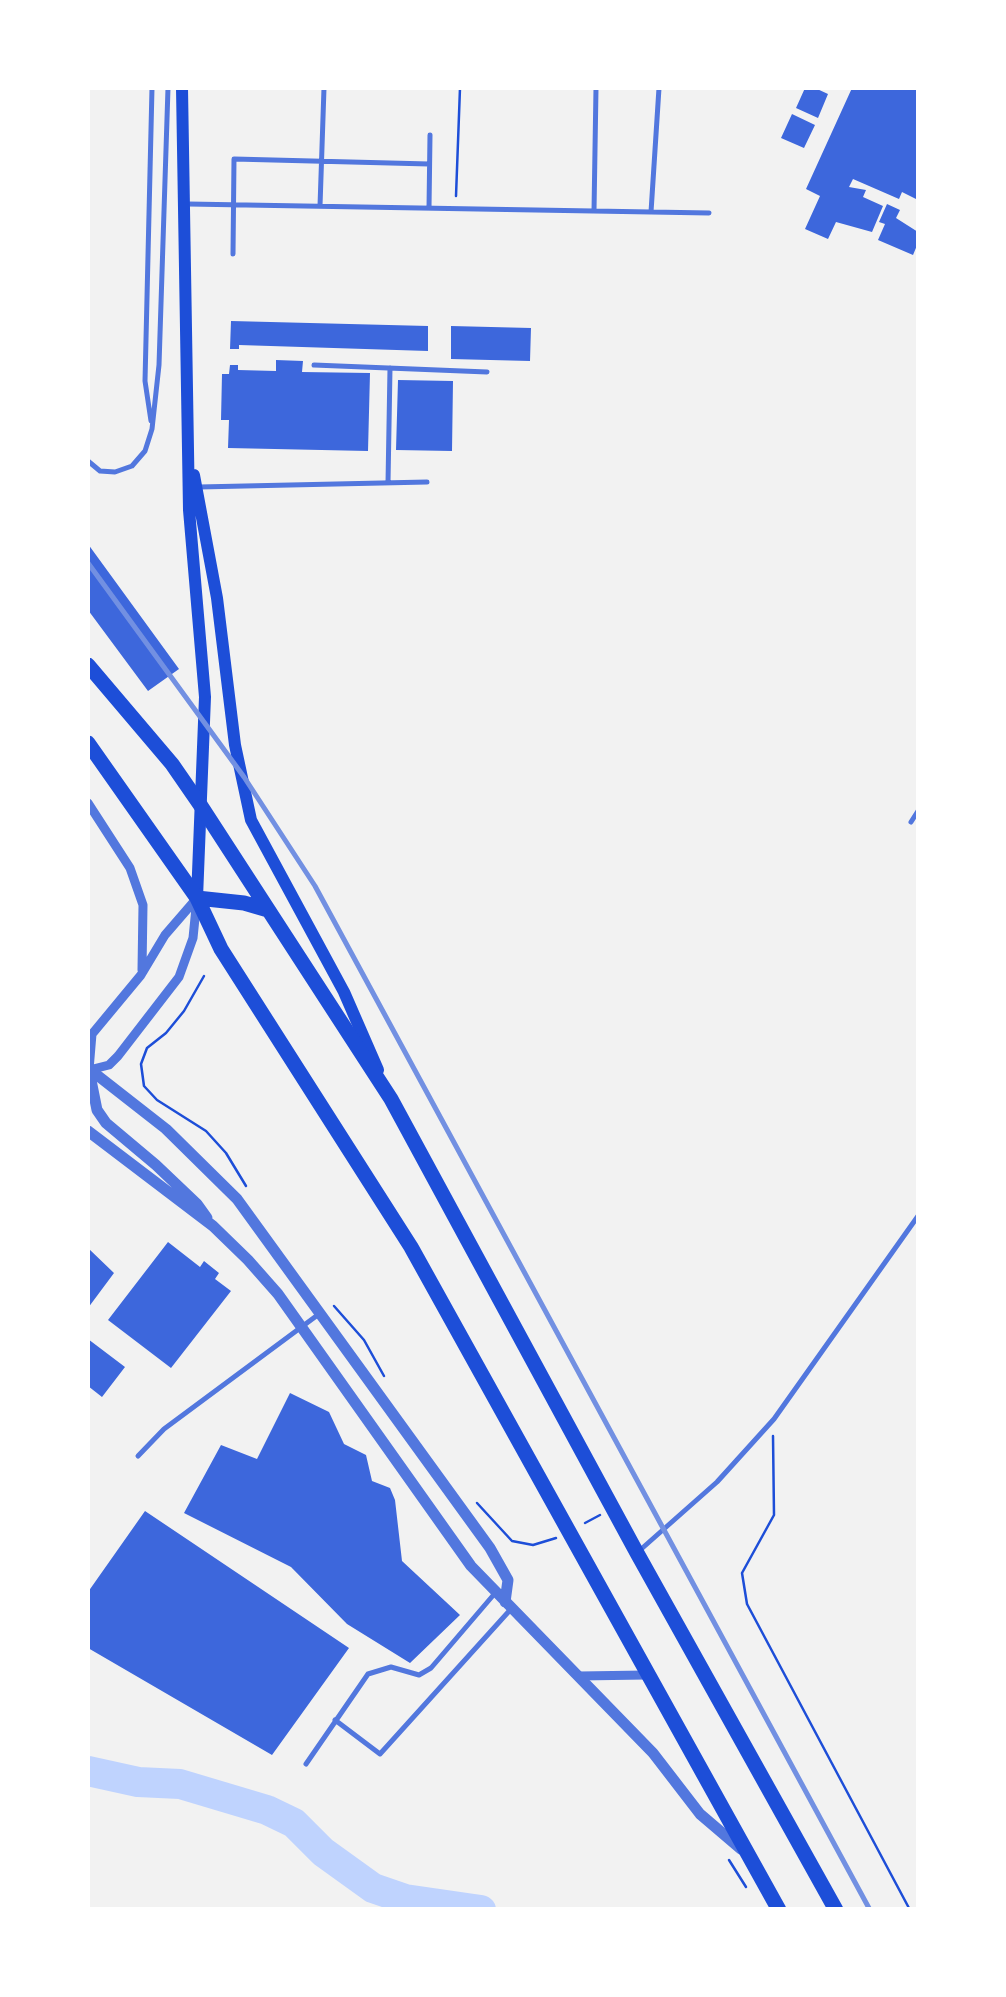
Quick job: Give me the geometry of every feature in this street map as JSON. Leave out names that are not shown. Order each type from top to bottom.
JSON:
[{"type":"highway","points":[[88,665],[172,764],[391,1099],[637,1554],[836,1910]]},
{"type":"highway","points":[[88,743],[197,898],[222,949],[411,1247],[780,1910]]},
{"type":"highway","points":[[197,898],[268,910]]},
{"type":"main road","points":[[182,88],[189,510],[205,697],[197,898]]},
{"type":"main road","points":[[187,438],[218,598],[235,746],[251,820],[344,992],[391,1099]]},
{"type":"street","points":[[88,803],[130,868],[143,905],[142,975]]},
{"type":"street","points":[[197,898],[165,935],[142,975],[92,1034],[88,1069],[97,1110],[106,1123],[197,1204],[278,1294],[471,1566],[653,1753],[700,1814],[748,1855]]},
{"type":"street","points":[[88,1069],[109,1065],[118,1056],[178,977],[193,938],[197,898]]},
{"type":"street","points":[[88,1069],[166,1129],[237,1199],[490,1548],[508,1580],[504,1601]]},
{"type":"street","points":[[88,1131],[213,1226]]},
{"type":"street","points":[[576,1676],[646,1675]]},
{"type":"lane","points":[[152,88],[145,381],[152,429]]},
{"type":"lane","points":[[88,461],[100,472],[132,466],[145,452],[152,429],[159,365],[168,88]]},
{"type":"lane","points":[[320,206],[324,88]]},
{"type":"lane","points":[[594,211],[596,88]]},
{"type":"lane","points":[[651,212],[659,88]]},
{"type":"lane","points":[[429,208],[430,135]]},
{"type":"lane","points":[[233,254],[234,159],[429,164]]},
{"type":"lane","points":[[185,204],[709,212]]},
{"type":"lane","points":[[314,365],[488,372]]},
{"type":"lane","points":[[388,483],[390,368]]},
{"type":"lane","points":[[196,487],[427,482]]},
{"type":"lane","points":[[911,822],[918,811]]},
{"type":"lane","points":[[637,1554],[717,1482],[774,1419],[918,1216]]},
{"type":"lane","points":[[138,1456],[164,1430],[319,1314]]},
{"type":"lane","points":[[306,1764],[368,1674],[391,1667],[418,1675],[431,1668],[504,1601]]},
{"type":"lane","points":[[335,1720],[380,1754],[504,1601]]},
{"type":"path","points":[[456,208],[460,88]]},
{"type":"path","points":[[204,976],[175,1022],[147,1048],[141,1064],[144,1086],[156,1100],[206,1131],[250,1192]]},
{"type":"path","points":[[328,1299],[364,1340],[391,1388]]},
{"type":"path","points":[[774,1419],[774,1515],[742,1573],[746,1604],[910,1910]]},
{"type":"path","points":[[473,1498],[512,1541],[533,1545],[570,1532],[613,1507]]},
{"type":"path","points":[[730,1862],[750,1894]]},
{"type":"building","points":[[805,88],[828,94],[818,118],[796,108]]},
{"type":"building","points":[[852,88],[918,88],[918,200],[902,192],[899,199],[853,179],[849,187],[866,190],[863,197],[883,206],[872,232],[836,222],[828,239],[805,229],[820,196],[806,189]]},
{"type":"building","points":[[792,114],[815,125],[804,148],[781,138]]},
{"type":"building","points":[[887,204],[900,210],[896,218],[918,232],[913,255],[878,240],[885,224],[879,222]]},
{"type":"building","points":[[231,321],[428,326],[428,351],[239,345],[239,349],[230,349]]},
{"type":"building","points":[[451,326],[531,328],[530,361],[451,359]]},
{"type":"building","points":[[276,360],[303,361],[302,372],[370,373],[368,451],[228,448],[229,420],[221,420],[222,374],[229,374],[230,365],[238,365],[238,370],[276,371]]},
{"type":"building","points":[[398,380],[453,381],[452,451],[396,450]]},
{"type":"building","points":[[88,544],[179,669],[148,691],[88,610]]},
{"type":"building","points":[[168,1242],[200,1267],[204,1261],[219,1273],[215,1279],[231,1291],[171,1368],[108,1320]]},
{"type":"building","points":[[88,1248],[114,1273],[88,1308]]},
{"type":"building","points":[[88,1339],[125,1367],[102,1397],[88,1386]]},
{"type":"building","points":[[290,1393],[329,1412],[344,1444],[366,1455],[372,1481],[390,1488],[395,1500],[402,1561],[460,1615],[410,1663],[347,1624],[291,1567],[184,1513],[221,1445],[257,1459]]},
{"type":"building","points":[[145,1511],[349,1648],[272,1755],[88,1648],[88,1592]]},
{"type":"waterway","points":[[88,1771],[138,1782],[180,1784],[267,1810],[294,1823],[323,1852],[373,1888],[405,1899],[481,1910]]},
{"type":"railway","points":[[88,563],[244,777],[315,886],[870,1910]]}]
